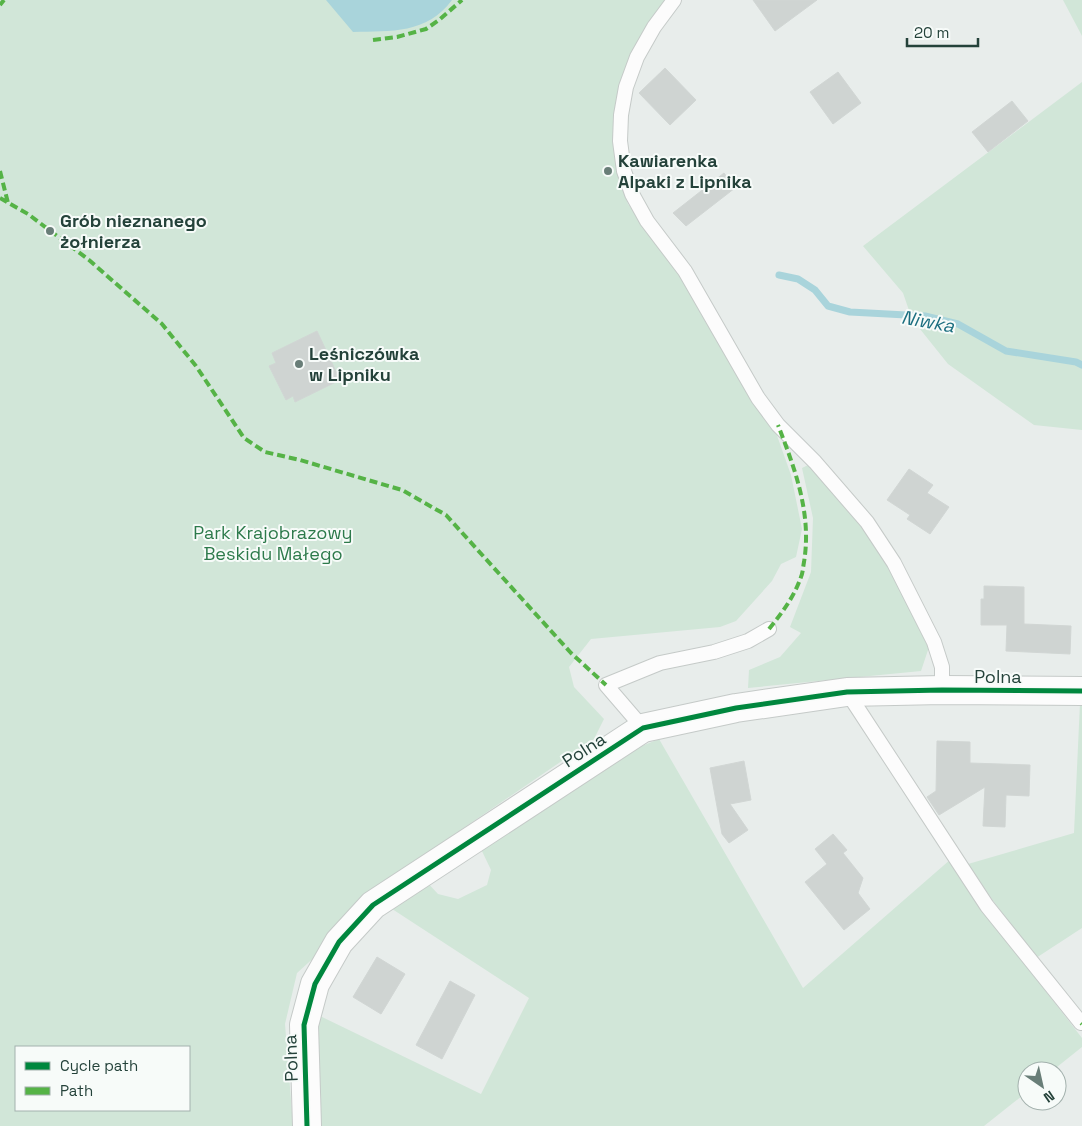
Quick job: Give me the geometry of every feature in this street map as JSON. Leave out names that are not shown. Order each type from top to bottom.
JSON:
[{"type":"street","name":"Polna","points":[[308,1126],[304,1025],[315,984],[339,942],[373,905],[643,728],[736,708],[847,692],[942,690],[1082,691]]},
{"type":"lane","points":[[674,0],[654,27],[637,57],[626,87],[620,141],[624,171],[632,194],[647,221],[685,271],[758,398],[778,425],[815,462],[867,522],[894,563],[934,642],[942,667],[942,690]]},
{"type":"lane","points":[[643,728],[606,685],[660,663],[714,652],[748,641],[769,629]]},
{"type":"lane","points":[[847,692],[987,906],[1081,1023]]},
{"type":"green space","name":"Park Krajobrazowy Beskidu Małego","points":[[0,0],[667,0],[638,40],[629,61],[615,154],[620,182],[628,204],[678,272],[706,323],[774,427],[791,475],[802,529],[796,557],[781,564],[772,581],[736,621],[720,627],[591,639],[569,667],[574,687],[604,719],[594,739],[367,894],[319,953],[297,973],[285,1024],[293,1126],[0,1126]]},
{"type":"green space","points":[[1063,0],[1082,0],[1082,36]]},
{"type":"green space","points":[[1082,82],[1082,430],[1034,425],[948,364],[912,319],[903,293],[863,246]]},
{"type":"green space","points":[[808,465],[850,510],[888,564],[930,644],[921,671],[748,688],[749,670],[780,657],[801,633],[790,627],[811,572],[813,518],[802,468]]},
{"type":"green space","points":[[1080,703],[1082,703],[1082,928],[1036,958],[968,864],[1074,833]]},
{"type":"green space","points":[[659,739],[803,988],[951,859],[981,908],[1082,1038],[1082,1047],[1064,1061],[1017,1061],[1017,1100],[984,1126],[321,1126],[317,1034],[320,1016],[481,1094],[529,998],[386,905],[424,879],[438,894],[458,899],[487,885],[491,870],[480,847],[642,746]]},
{"type":"water","points":[[326,0],[452,0],[442,11],[420,25],[394,30],[353,32]]},
{"type":"building","points":[[753,0],[817,0],[775,31]]},
{"type":"building","points":[[665,68],[696,100],[670,125],[639,93]]},
{"type":"building","points":[[838,72],[861,103],[833,124],[810,92]]},
{"type":"building","points":[[1012,101],[1028,121],[988,152],[972,132]]},
{"type":"building","points":[[724,173],[735,188],[686,226],[673,213]]},
{"type":"building","name":"Leśniczówka w Lipniku","points":[[317,331],[340,380],[295,402],[293,396],[286,400],[269,366],[276,363],[272,353]]},
{"type":"building","points":[[909,469],[933,485],[927,493],[949,507],[930,534],[907,519],[910,515],[887,500]]},
{"type":"building","points":[[984,586],[1024,587],[1024,624],[1071,626],[1070,654],[1006,651],[1007,625],[981,625],[981,599],[984,599]]},
{"type":"building","points":[[937,741],[970,742],[970,763],[1030,765],[1029,796],[1006,795],[1005,827],[983,826],[985,787],[939,815],[927,797],[936,791]]},
{"type":"building","points":[[744,761],[751,800],[730,804],[748,830],[729,843],[722,834],[710,768]]},
{"type":"building","points":[[833,834],[847,850],[843,853],[863,878],[858,893],[870,909],[844,930],[805,882],[827,864],[815,849]]},
{"type":"building","points":[[377,957],[405,974],[381,1014],[353,997]]},
{"type":"building","points":[[450,981],[475,995],[442,1059],[416,1045]]},
{"type":"waterway","name":"Niwka","points":[[779,275],[798,279],[815,290],[828,306],[850,312],[925,316],[958,324],[1006,351],[1076,362],[1082,365]]},
{"type":"marked path","points":[[0,5],[4,0]]},
{"type":"marked path","points":[[373,40],[397,37],[426,29],[462,0]]},
{"type":"marked path","points":[[0,171],[8,203]]},
{"type":"marked path","points":[[0,198],[28,214],[89,260],[162,324],[196,366],[244,438],[265,452],[300,460],[402,490],[446,515],[571,653],[606,685]]},
{"type":"marked path","points":[[769,629],[795,591],[803,571],[806,544],[804,509],[796,475],[778,425]]},
{"type":"cycle path","points":[[307,1126],[304,1025],[315,984],[339,942],[373,905],[643,728],[736,708],[847,692],[942,690],[1082,691]]},
{"type":"place","name":"Kawiarenka Alpaki z Lipnika","points":[[608,171]]},
{"type":"place","name":"Grób nieznanego żołnierza","points":[[50,231]]},
{"type":"place","name":"Leśniczówka w Lipniku","points":[[299,364]]}]
